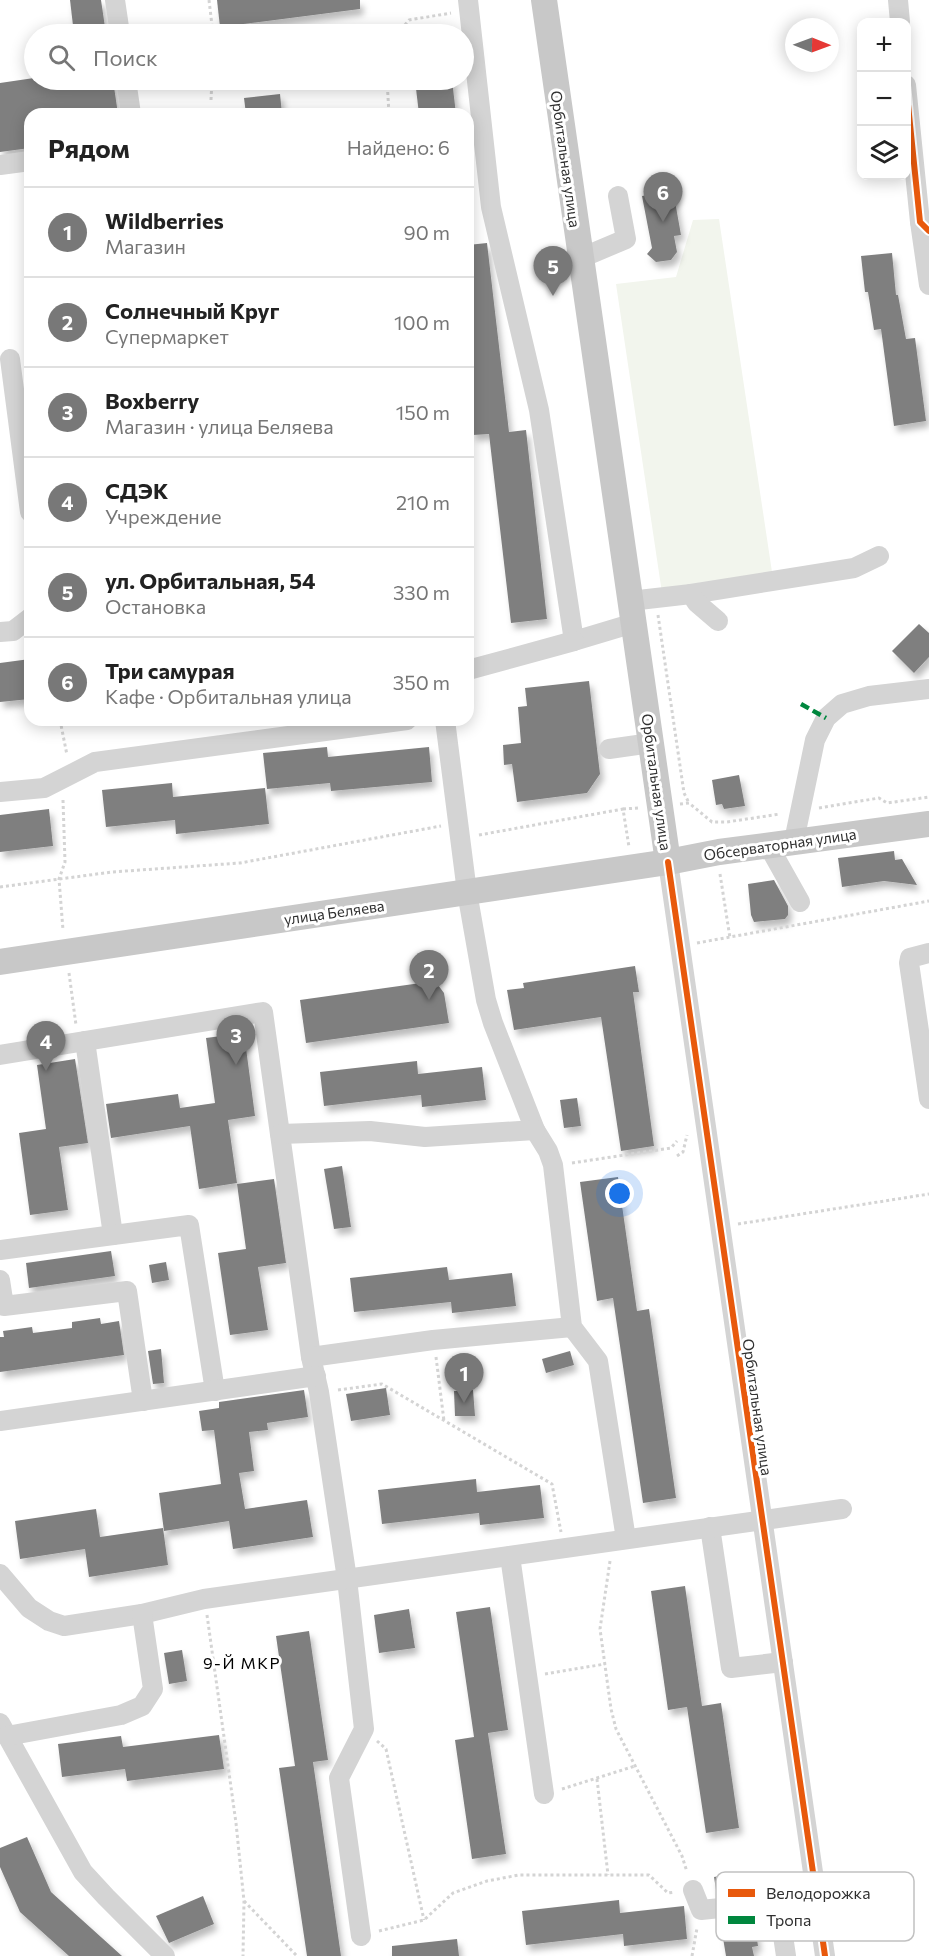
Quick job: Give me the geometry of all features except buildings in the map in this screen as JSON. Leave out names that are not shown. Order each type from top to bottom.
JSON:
[{"type":"main road","name":"Орбитальная улица","points":[[544,0],[576,235],[640,607],[651,743],[668,862]]},
{"type":"main road","name":"Обсерваторная улица","points":[[668,862],[794,841],[929,824]]},
{"type":"main road","name":"Обсерваторная улица","points":[[893,829],[929,836]]},
{"type":"main road","name":"улица Беляева","points":[[0,962],[668,862]]},
{"type":"street","points":[[115,0],[119,24]]},
{"type":"street","points":[[898,0],[900,18]]},
{"type":"street","points":[[468,5],[470,24]]},
{"type":"street","points":[[474,58],[491,207],[538,410],[574,641]]},
{"type":"street","points":[[127,90],[130,108]]},
{"type":"street","points":[[911,121],[925,226],[929,285]]},
{"type":"street","points":[[0,165],[24,162]]},
{"type":"street","points":[[581,258],[626,240],[618,196]]},
{"type":"street","points":[[10,359],[24,466]]},
{"type":"street","points":[[474,668],[574,641],[640,607],[691,594],[854,568],[879,556]]},
{"type":"street","points":[[691,594],[697,603],[718,621]]},
{"type":"street","points":[[0,632],[13,631],[24,623]]},
{"type":"street","points":[[794,841],[815,740],[826,718],[842,704],[869,696],[929,689]]},
{"type":"street","points":[[0,792],[44,788],[94,762],[362,726]]},
{"type":"street","points":[[446,726],[467,892],[486,1000],[536,1131],[553,1165],[572,1327],[598,1361],[619,1540]]},
{"type":"street","points":[[609,749],[651,743]]},
{"type":"street","points":[[768,845],[800,902]]},
{"type":"street","name":"Орбитальная улица","points":[[668,862],[813,1872]]},
{"type":"street","points":[[929,953],[914,956],[910,958],[909,963],[929,1098]]},
{"type":"street","points":[[0,1055],[263,1012],[347,1579],[364,1729],[339,1778],[361,1936]]},
{"type":"street","points":[[82,1042],[113,1235]]},
{"type":"street","points":[[280,1134],[370,1131],[425,1137],[536,1131]]},
{"type":"street","points":[[0,1250],[189,1225],[215,1390]]},
{"type":"street","points":[[0,1280],[4,1306],[127,1291],[143,1401]]},
{"type":"street","points":[[0,1421],[316,1375],[434,1340],[572,1327]]},
{"type":"street","points":[[0,1574],[29,1608],[63,1626],[142,1614],[204,1599],[842,1509]]},
{"type":"street","points":[[710,1527],[731,1668],[783,1662]]},
{"type":"street","points":[[510,1556],[544,1794]]},
{"type":"street","points":[[142,1614],[153,1689],[142,1706],[121,1715],[4,1730],[83,1872],[165,1956]]},
{"type":"street","points":[[693,1890],[701,1910],[716,1908]]},
{"type":"street","points":[[784,1941],[786,1956]]},
{"type":"street","name":"Орбитальная улица","points":[[823,1941],[825,1956]]},
{"type":"path","points":[[209,0],[212,24]]},
{"type":"path","points":[[406,24],[410,20],[468,5]]},
{"type":"path","points":[[211,100],[212,90]]},
{"type":"path","points":[[388,90],[389,108]]},
{"type":"path","points":[[640,607],[684,794],[689,803]]},
{"type":"path","points":[[61,726],[66,777],[65,862],[59,879],[63,929]]},
{"type":"path","points":[[0,887],[152,868],[240,863],[459,830],[624,809],[631,867]]},
{"type":"path","points":[[717,822],[720,874],[730,938]]},
{"type":"path","points":[[680,946],[929,901]]},
{"type":"path","points":[[69,976],[82,1042]]},
{"type":"path","points":[[677,1156],[683,1152],[688,1130]]},
{"type":"path","points":[[553,1165],[671,1148],[677,1141]]},
{"type":"path","points":[[721,1227],[929,1194]]},
{"type":"path","points":[[434,1340],[444,1421]]},
{"type":"path","points":[[316,1375],[382,1384],[552,1484],[565,1548]]},
{"type":"path","points":[[361,1936],[424,1920],[453,1893],[487,1881],[519,1875],[649,1875],[668,1893],[693,1890],[682,1856],[616,1729],[600,1629],[619,1540]]},
{"type":"path","points":[[204,1599],[236,1823],[244,1901],[243,1956]]},
{"type":"path","points":[[527,1677],[605,1664]]},
{"type":"path","points":[[364,1729],[386,1749],[424,1920]]},
{"type":"path","points":[[544,1794],[635,1766]]},
{"type":"path","points":[[597,1779],[608,1875]]},
{"type":"path","points":[[244,1901],[297,1956]]},
{"type":"path","points":[[692,1956],[701,1910]]},
{"type":"shaded area","points":[[719,219],[772,572],[662,593],[616,284],[676,277],[693,220]]},
{"type":"marked path","points":[[801,704],[826,718]]},
{"type":"cycle path","points":[[910,126],[920,222],[929,231]]},
{"type":"cycle path","points":[[668,862],[813,1872]]},
{"type":"cycle path","points":[[823,1941],[825,1956]]},
{"type":"place","name":"Три самурая","points":[[663,222]]},
{"type":"place","name":"ул. Орбитальная, 54","points":[[553,296]]},
{"type":"place","name":"Солнечный Круг","points":[[429,1000]]},
{"type":"place","name":"Boxberry","points":[[236,1065]]},
{"type":"place","name":"СДЭК","points":[[46,1071]]},
{"type":"place","name":"Wildberries","points":[[464,1403]]},
{"type":"district","name":"9-Й МКР","points":[[242,1662]]}]
